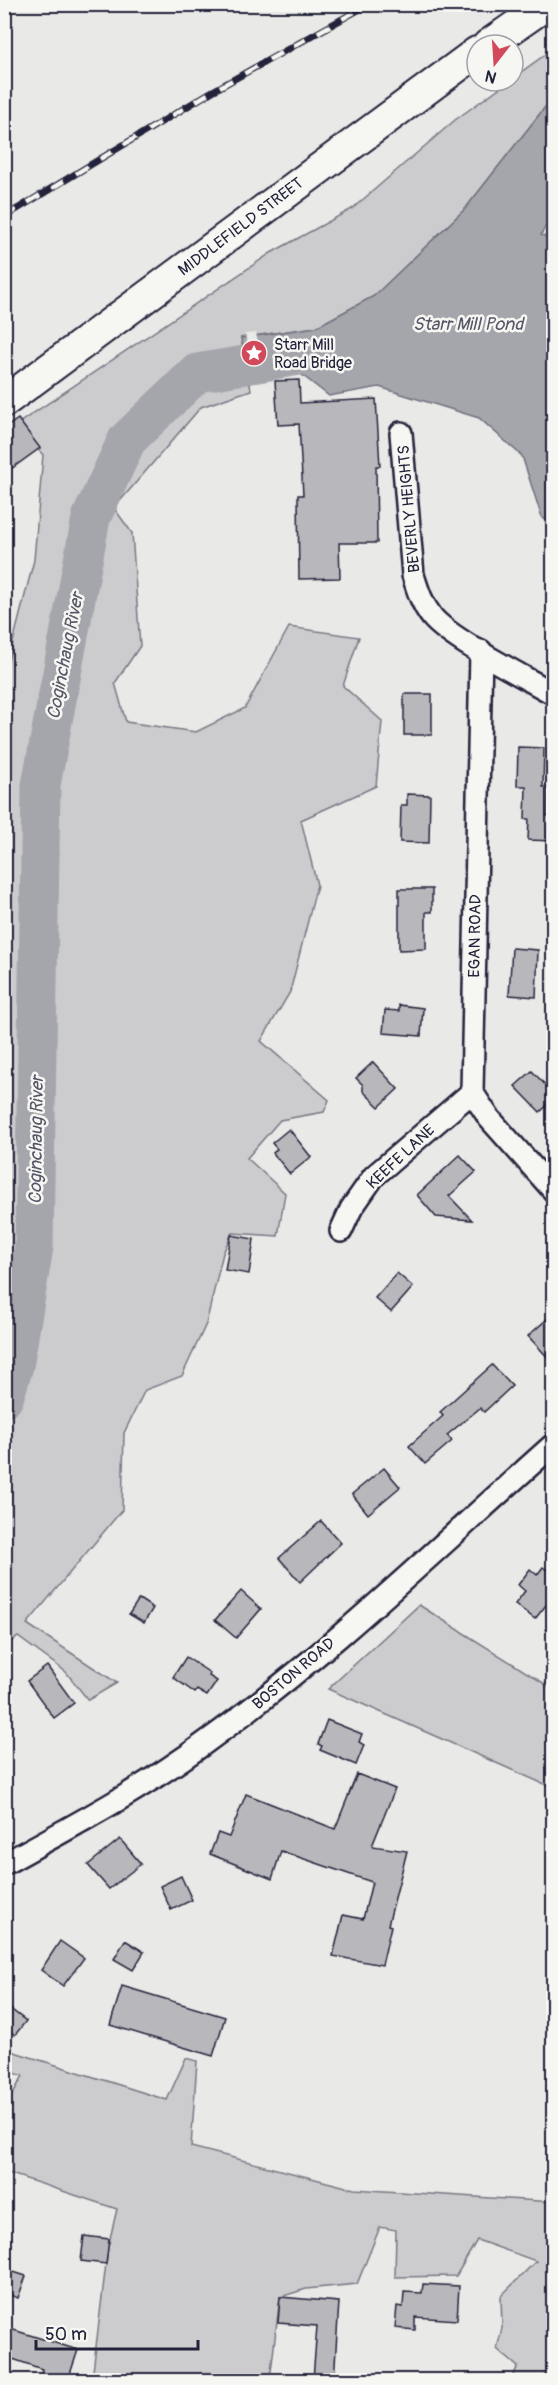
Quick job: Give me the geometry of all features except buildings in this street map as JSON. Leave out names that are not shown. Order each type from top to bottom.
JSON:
[{"type":"main road","points":[[505,33],[547,4]]},
{"type":"main road","name":"MIDDLEFIELD STREET","points":[[4,402],[465,61]]},
{"type":"street","name":"BEVERLY HEIGHTS","points":[[401,433],[413,575],[419,598],[433,619],[481,651],[554,694]]},
{"type":"street","name":"EGAN ROAD","points":[[472,1092],[481,651]]},
{"type":"street","points":[[472,1092],[489,1118],[554,1191]]},
{"type":"street","name":"KEEFE LANE","points":[[340,1231],[351,1209],[374,1176],[472,1092]]},
{"type":"street","name":"BOSTON ROAD","points":[[4,1864],[119,1800],[206,1743],[295,1674],[554,1444]]},
{"type":"shaded area","points":[[553,49],[553,97],[465,209],[374,296],[316,327],[241,338],[251,390],[201,407],[114,508],[132,533],[140,646],[115,683],[126,722],[196,732],[245,708],[289,627],[359,637],[343,686],[382,721],[376,786],[301,820],[317,885],[290,992],[261,1041],[329,1100],[324,1112],[280,1120],[247,1158],[285,1193],[278,1236],[232,1233],[223,1253],[206,1324],[182,1376],[145,1390],[124,1433],[122,1510],[27,1624],[117,1683],[88,1700],[66,1672],[18,1637],[5,1646],[4,677],[34,560],[43,455],[16,425],[271,253],[352,209],[455,120],[492,93],[525,93],[525,69]]},
{"type":"shaded area","points":[[419,1605],[553,1689],[553,1788],[328,1689]]},
{"type":"shaded area","points":[[5,2049],[167,2100],[186,2058],[197,2061],[191,2147],[354,2189],[553,2202],[553,2366],[540,2380],[510,2380],[518,2367],[497,2349],[502,2328],[501,2296],[536,2261],[477,2240],[456,2276],[395,2277],[396,2230],[380,2227],[357,2284],[306,2289],[280,2297],[270,2380],[252,2377],[251,2380],[92,2380],[108,2247],[117,2209],[5,2172],[5,2107],[23,2076],[5,2070]]},
{"type":"water","name":"Starr Mill Pond","points":[[553,97],[553,213],[541,235],[554,239],[553,523],[542,518],[522,456],[479,418],[379,387],[329,396],[298,372],[249,377],[241,338],[316,327],[374,296],[465,209]]},
{"type":"pier","name":"Starr Mill Road Bridge","points":[[256,333],[265,377],[254,379],[245,334]]},
{"type":"waterway","name":"Coginchaug River","points":[[4,1398],[14,1366],[34,1247],[41,785],[91,518],[127,440],[197,373],[299,356]]},
{"type":"railway","points":[[4,217],[211,92],[369,4]]},
{"type":"place","name":"Starr Mill Road Bridge","points":[[254,353]]}]
